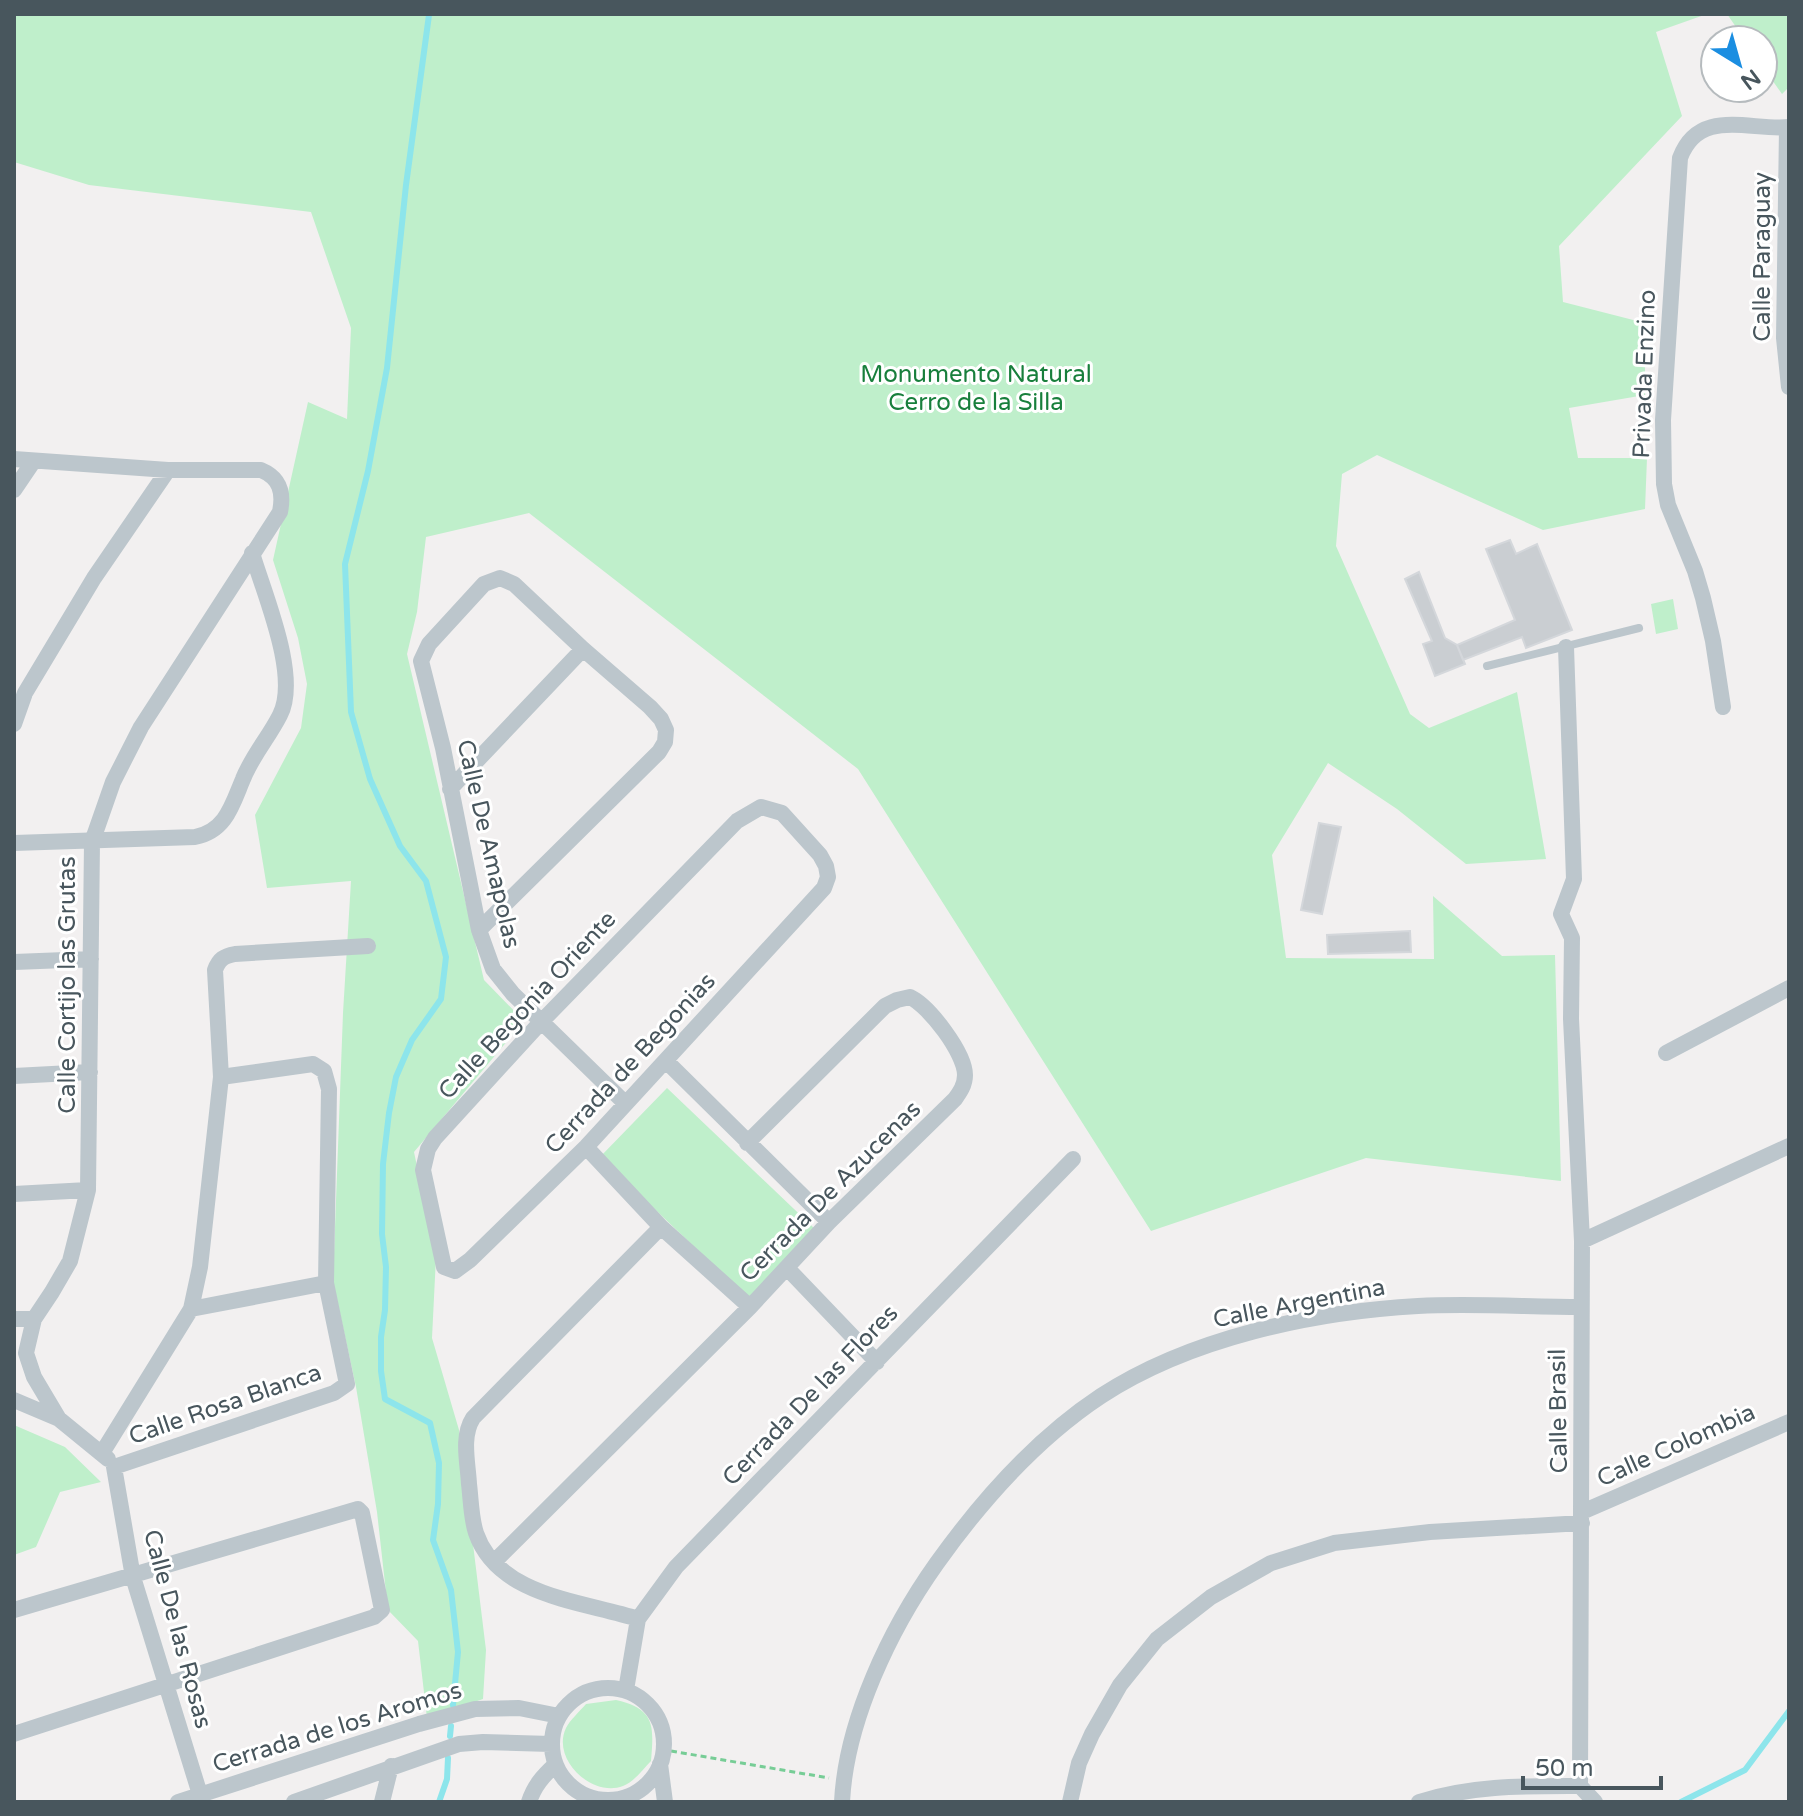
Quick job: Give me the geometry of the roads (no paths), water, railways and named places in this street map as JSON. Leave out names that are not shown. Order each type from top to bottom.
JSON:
[{"type":"street","name":"Privada Enzino","points":[[1723,707],[1703,598],[1668,505],[1664,484],[1663,420],[1680,158],[1692,138],[1714,126],[1788,127]]},
{"type":"street","name":"Calle Paraguay","points":[[1788,127],[1784,338],[1789,387]]},
{"type":"street","points":[[14,459],[168,470]]},
{"type":"street","points":[[14,490],[33,462]]},
{"type":"street","points":[[14,724],[25,693],[94,578],[168,470]]},
{"type":"street","name":"Calle Cortijo las Grutas","points":[[59,1419],[29,1365],[26,1353],[34,1319],[70,1261],[88,1190],[92,842],[113,782],[141,727],[280,512],[283,499],[280,485],[272,475],[261,470],[168,470]]},
{"type":"street","points":[[14,843],[195,837],[219,827],[227,816],[248,766],[281,714],[287,695],[284,660],[252,553]]},
{"type":"street","name":"Calle De Amapolas","points":[[583,649],[514,584],[500,578],[484,584],[429,644],[421,661],[443,748],[479,930],[493,969],[513,994],[625,1103]]},
{"type":"street","name":"Calle Brasil","points":[[1566,647],[1574,879],[1561,914],[1572,938],[1571,1019],[1582,1241],[1580,1786]]},
{"type":"street","points":[[450,789],[583,649],[661,719],[666,730],[665,742],[659,752],[479,930]]},
{"type":"street","name":"Calle Begonia Oriente","points":[[455,1271],[444,1267],[440,1261],[423,1170],[424,1161],[435,1138],[541,1022],[737,821],[761,807],[782,813],[820,855],[828,877]]},
{"type":"street","name":"Cerrada de Begonias","points":[[455,1271],[586,1147],[817,897],[828,877]]},
{"type":"street","points":[[102,1453],[191,1309],[200,1267],[221,1077],[215,970],[221,958],[235,954],[368,946]]},
{"type":"street","points":[[14,962],[91,959]]},
{"type":"street","points":[[1666,1053],[1789,988]]},
{"type":"street","name":"Cerrada De Azucenas","points":[[494,1562],[750,1307],[829,1222],[955,1099],[965,1078],[963,1066],[929,1010],[910,997],[897,1000],[885,1006],[747,1143]]},
{"type":"street","points":[[666,1061],[829,1222]]},
{"type":"street","name":"Calle Rosa Blanca","points":[[14,1400],[59,1419],[102,1453],[114,1467],[340,1390],[347,1384],[326,1283],[329,1089],[324,1071],[313,1064],[221,1077]]},
{"type":"street","points":[[14,1076],[90,1072]]},
{"type":"street","points":[[1582,1241],[1789,1146]]},
{"type":"street","points":[[586,1147],[661,1227],[750,1307]]},
{"type":"street","name":"Cerrada De las Flores","points":[[626,1690],[638,1619],[676,1567],[1073,1159]]},
{"type":"street","points":[[14,1194],[88,1190]]},
{"type":"street","points":[[638,1619],[539,1592],[515,1580],[494,1562],[483,1547],[474,1520],[466,1435],[473,1418],[661,1227]]},
{"type":"street","points":[[787,1268],[877,1362]]},
{"type":"street","points":[[191,1309],[326,1283]]},
{"type":"street","name":"Calle Argentina","points":[[842,1802],[843,1781],[867,1694],[885,1649],[922,1584],[963,1527],[1012,1471],[1064,1424],[1102,1396],[1206,1345],[1280,1326],[1417,1306],[1581,1307]]},
{"type":"street","points":[[14,1319],[34,1319]]},
{"type":"street","name":"Calle Colombia","points":[[1582,1518],[1789,1422]]},
{"type":"street","name":"Calle De las Rosas","points":[[114,1467],[133,1577],[201,1798]]},
{"type":"street","points":[[14,1610],[354,1509],[362,1513],[382,1610],[379,1614],[167,1686],[14,1734]]},
{"type":"street","points":[[1070,1802],[1079,1763],[1092,1734],[1120,1685],[1157,1639],[1211,1597],[1271,1563],[1334,1543],[1582,1518]]},
{"type":"street","points":[[662,1756],[650,1780],[635,1792],[617,1799],[598,1799],[580,1793],[565,1781],[555,1765],[551,1744],[559,1716],[572,1701],[588,1691],[607,1688],[626,1690],[650,1707],[663,1734],[665,1802]]},
{"type":"street","name":"Cerrada de los Aromos","points":[[178,1802],[201,1798],[419,1724],[475,1709],[519,1708],[559,1716]]},
{"type":"street","points":[[294,1802],[459,1744],[551,1744]]},
{"type":"street","points":[[529,1802],[541,1778],[555,1765]]},
{"type":"street","points":[[382,1802],[391,1766]]},
{"type":"street","points":[[1419,1802],[1465,1790],[1503,1786],[1580,1786],[1595,1802]]},
{"type":"lane","points":[[1487,666],[1639,628]]},
{"type":"waterway","points":[[429,15],[406,185],[387,368],[368,471],[345,564],[351,712],[370,779],[400,846],[426,881],[446,957],[441,999],[412,1040],[396,1077],[389,1113],[383,1164],[382,1234],[386,1267],[381,1371],[385,1399],[430,1423],[439,1463],[433,1540],[451,1590],[458,1652],[453,1705]]},
{"type":"waterway","points":[[1681,1802],[1745,1770],[1789,1711]]},
{"type":"waterway","points":[[450,1736],[451,1726]]},
{"type":"waterway","points":[[439,1802],[447,1779],[448,1758]]},
{"type":"park label","name":"Monumento Natural Cerro de la Silla","points":[[976,388]]}]
